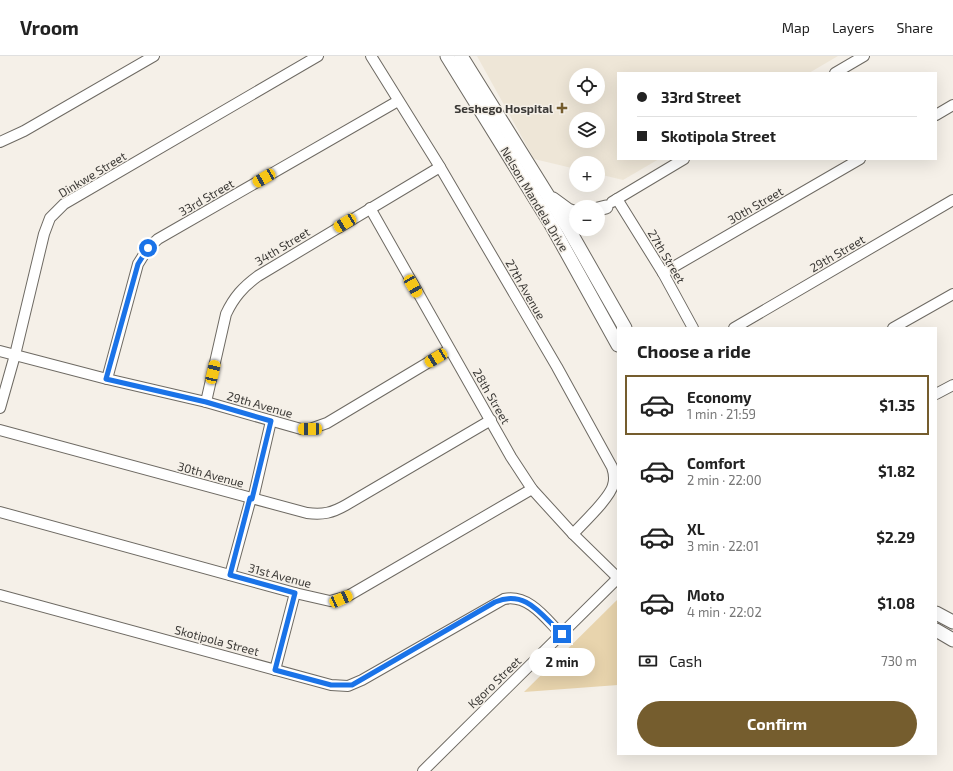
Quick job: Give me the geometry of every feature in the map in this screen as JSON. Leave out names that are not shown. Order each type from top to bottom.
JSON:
[{"type":"main road","name":"Nelson Mandela Drive","points":[[447,56],[556,235],[617,343]]},
{"type":"main road","name":"Nelson Mandela Drive","points":[[460,56],[547,194],[569,222]]},
{"type":"main road","points":[[547,194],[564,208],[569,210]]},
{"type":"main road","name":"Nelson Mandela Drive","points":[[577,236],[624,327]]},
{"type":"main road","points":[[937,614],[953,622]]},
{"type":"main road","points":[[937,631],[953,640]]},
{"type":"street","points":[[0,142],[24,131],[154,56]]},
{"type":"street","name":"Dinkwe Street","points":[[0,408],[16,355],[44,234],[50,218],[64,204],[318,56]]},
{"type":"street","name":"27th Avenue","points":[[371,56],[440,167],[557,367],[612,467],[615,477],[611,490],[573,534]]},
{"type":"street","points":[[837,72],[864,56]]},
{"type":"street","name":"33rd Street","points":[[106,379],[138,264],[148,248],[158,239],[398,101]]},
{"type":"street","points":[[937,114],[953,105]]},
{"type":"street","points":[[605,206],[682,160]]},
{"type":"street","name":"30th Street","points":[[663,273],[858,160]]},
{"type":"street","name":"34th Street","points":[[206,402],[226,314],[232,301],[242,288],[258,276],[440,167]]},
{"type":"street","name":"27th Street","points":[[617,199],[663,273],[692,327]]},
{"type":"street","name":"29th Street","points":[[736,327],[953,200]]},
{"type":"street","name":"28th Street","points":[[370,208],[490,420],[532,489],[573,534],[617,577]]},
{"type":"street","points":[[556,235],[569,228]]},
{"type":"street","points":[[895,327],[953,294]]},
{"type":"street","name":"29th Avenue","points":[[0,351],[106,379],[206,402],[301,429],[319,426],[450,350]]},
{"type":"street","points":[[937,393],[953,385]]},
{"type":"street","name":"30th Avenue","points":[[0,430],[319,515],[331,513],[490,420]]},
{"type":"street","points":[[230,575],[252,498],[271,421]]},
{"type":"street","name":"31st Avenue","points":[[0,512],[321,600],[341,599],[532,489]]},
{"type":"street","name":"Kgoro Street","points":[[423,771],[617,579]]},
{"type":"street","points":[[275,670],[295,593]]},
{"type":"street","name":"Skotipola Street","points":[[0,594],[331,685],[352,685],[495,602],[511,597],[529,603],[562,634]]},
{"type":"shaded area","name":"Seshego Hospital","points":[[477,56],[838,56],[811,72],[617,72],[617,160],[657,160],[623,180],[605,176],[605,156],[569,156],[569,167],[534,159]]},
{"type":"shaded area","points":[[617,600],[617,685],[524,692]]},
{"type":"place","name":"Seshego Hospital","points":[[562,108]]},
{"type":"route","points":[[148,248],[138,264],[106,379],[206,402],[271,421],[252,499],[250,498],[230,575],[295,593],[275,670],[331,685],[352,685],[495,602],[511,597],[518,598],[529,603],[562,634]]}]
